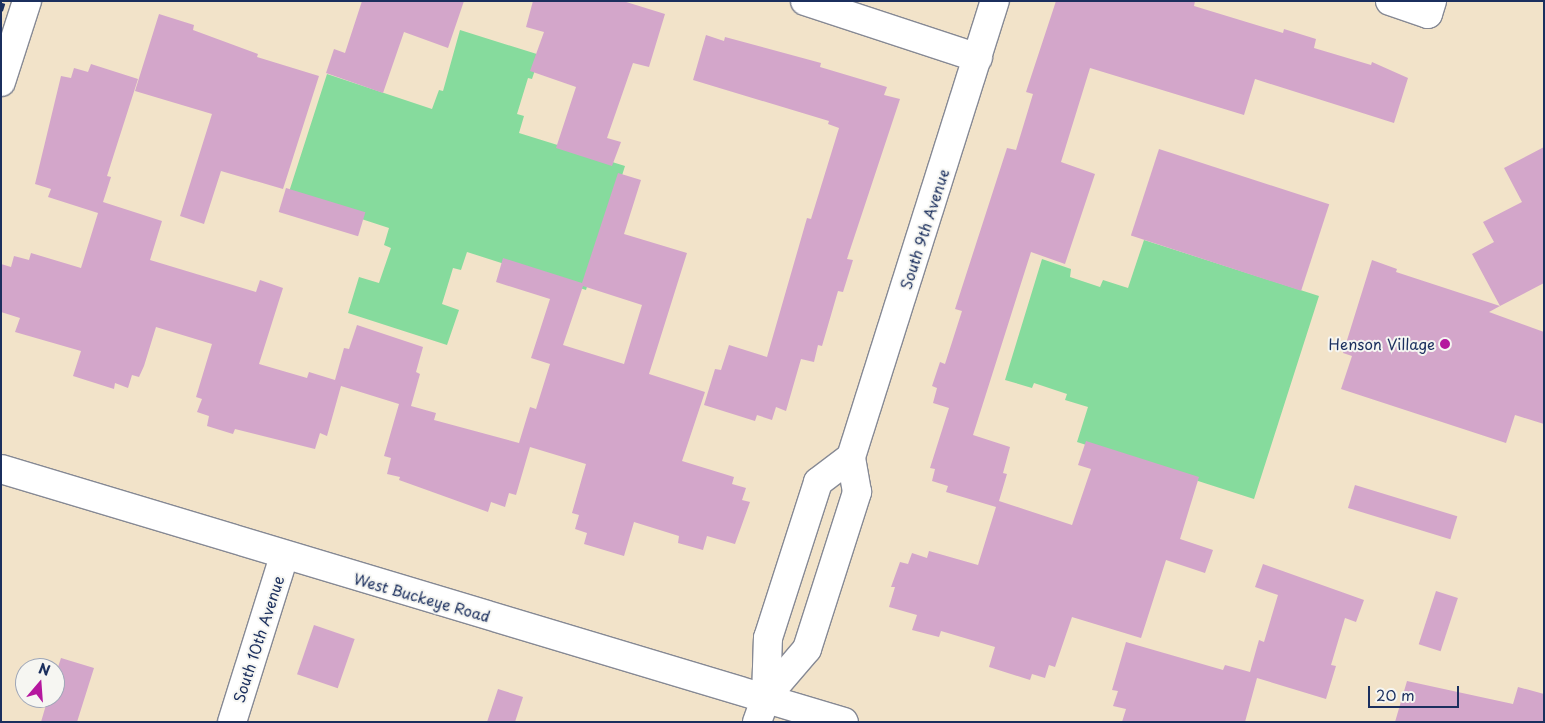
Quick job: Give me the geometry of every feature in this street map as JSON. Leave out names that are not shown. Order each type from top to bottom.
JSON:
[{"type":"street","points":[[1,82],[27,1]]},
{"type":"street","points":[[805,1],[978,58]]},
{"type":"street","name":"South 9th Avenue","points":[[762,709],[807,649],[857,492],[851,457],[995,1]]},
{"type":"street","points":[[1390,1],[1430,8]]},
{"type":"street","points":[[762,709],[768,638],[818,482],[851,457]]},
{"type":"street","name":"West Buckeye Road","points":[[1,469],[284,556],[762,709],[844,722]]},
{"type":"street","name":"South 10th Avenue","points":[[232,722],[284,556]]},
{"type":"green space","points":[[460,30],[540,55],[532,79],[528,78],[517,114],[524,116],[519,133],[625,166],[586,290],[467,252],[461,270],[453,268],[442,304],[459,310],[447,345],[348,313],[359,277],[379,283],[391,248],[384,245],[389,228],[288,195],[327,74],[432,109],[439,90],[443,91]]},
{"type":"green space","points":[[1144,240],[1319,296],[1254,499],[1077,442],[1088,407],[1065,400],[1067,394],[1034,383],[1032,388],[1005,380],[1042,259],[1071,269],[1070,277],[1100,287],[1103,280],[1128,288]]},
{"type":"building","points":[[362,1],[464,1],[448,48],[404,32],[383,93],[326,73],[334,49],[345,53]]},
{"type":"building","points":[[533,1],[623,1],[665,14],[649,67],[633,63],[607,138],[621,142],[612,166],[556,148],[576,87],[530,71],[544,32],[526,27]]},
{"type":"building","points":[[1056,1],[1195,1],[1194,6],[1283,33],[1284,29],[1316,39],[1314,48],[1371,65],[1372,62],[1408,78],[1394,123],[1255,79],[1244,115],[1090,68],[1061,162],[1095,174],[1065,264],[1031,252],[973,435],[1010,447],[1003,473],[1007,474],[999,501],[1072,525],[1091,469],[1078,465],[1086,441],[1199,477],[1180,539],[1213,550],[1205,573],[1166,560],[1141,638],[1072,617],[1055,667],[1049,665],[1045,678],[1032,674],[1030,680],[989,667],[995,647],[941,631],[939,637],[912,630],[917,615],[889,607],[895,587],[891,587],[900,562],[908,564],[912,553],[927,558],[929,551],[978,565],[996,507],[946,492],[948,486],[932,481],[935,469],[930,468],[949,408],[933,403],[937,388],[932,386],[940,362],[945,364],[962,311],[955,309],[1007,148],[1016,150],[1033,94],[1026,92]]},
{"type":"building","points":[[159,14],[194,25],[193,30],[258,54],[257,57],[319,76],[283,189],[221,171],[204,224],[180,216],[212,114],[135,91]]},
{"type":"building","points":[[706,35],[724,41],[725,37],[821,63],[820,67],[887,87],[884,95],[900,99],[847,259],[853,260],[843,292],[838,291],[822,346],[818,345],[814,362],[801,359],[786,411],[776,407],[772,420],[757,415],[755,421],[704,405],[715,369],[721,370],[729,345],[767,357],[807,218],[811,219],[839,128],[828,124],[829,121],[693,80]]},
{"type":"building","points":[[91,64],[138,79],[107,176],[111,177],[103,202],[162,221],[150,260],[256,292],[260,280],[283,288],[259,364],[307,378],[309,372],[335,380],[344,348],[349,349],[357,325],[423,347],[416,372],[420,374],[411,406],[436,413],[434,420],[519,443],[530,407],[536,409],[550,364],[531,358],[550,299],[496,282],[503,258],[582,283],[618,173],[641,180],[624,234],[687,253],[649,374],[705,392],[682,461],[734,477],[732,484],[746,488],[742,500],[750,502],[735,544],[707,536],[703,550],[678,543],[679,536],[634,522],[624,556],[584,544],[587,533],[575,529],[579,515],[572,513],[586,464],[530,447],[516,495],[509,493],[505,507],[491,502],[488,512],[399,480],[400,477],[387,474],[391,458],[384,456],[399,404],[341,386],[327,436],[320,433],[315,449],[235,429],[233,434],[207,426],[209,416],[197,412],[202,399],[196,397],[212,344],[156,327],[139,377],[132,375],[128,388],[115,383],[114,389],[73,376],[81,351],[15,332],[20,318],[1,312],[1,264],[11,267],[14,256],[29,260],[31,253],[81,268],[98,213],[48,197],[51,189],[35,184],[61,76],[71,78],[74,68],[88,72]],"holes":[[[583,286],[642,305],[624,364],[563,345]]]},
{"type":"building","points":[[1544,147],[1544,283],[1500,306],[1472,254],[1494,242],[1483,222],[1522,202],[1504,168]]},
{"type":"building","points":[[1159,149],[1329,204],[1301,291],[1131,236]]},
{"type":"building","points":[[286,188],[365,212],[358,236],[279,212]]},
{"type":"building","name":"Henson Village","points":[[1372,260],[1397,269],[1396,272],[1500,306],[1489,312],[1544,332],[1544,424],[1515,415],[1506,443],[1341,389],[1352,356],[1343,353]]},
{"type":"building","points":[[1355,485],[1457,516],[1450,539],[1348,508]]},
{"type":"building","points":[[1263,564],[1364,600],[1356,622],[1345,618],[1331,665],[1336,666],[1326,699],[1257,678],[1245,722],[1122,722],[1126,709],[1113,706],[1118,691],[1112,690],[1126,642],[1223,670],[1225,665],[1250,672],[1259,640],[1264,642],[1278,595],[1255,587]]},
{"type":"building","points":[[1436,591],[1458,598],[1441,651],[1419,644]]},
{"type":"building","points":[[314,625],[355,639],[338,688],[297,674]]},
{"type":"building","points":[[65,659],[94,668],[77,722],[41,722],[45,708],[65,708]]},
{"type":"building","points":[[1407,681],[1513,704],[1518,687],[1544,694],[1544,722],[1395,722]]},
{"type":"building","points":[[498,689],[523,697],[515,722],[487,722]]},
{"type":"railway","points":[[1,11],[4,1]]},
{"type":"place","name":"Henson Village","points":[[1445,344]]}]
